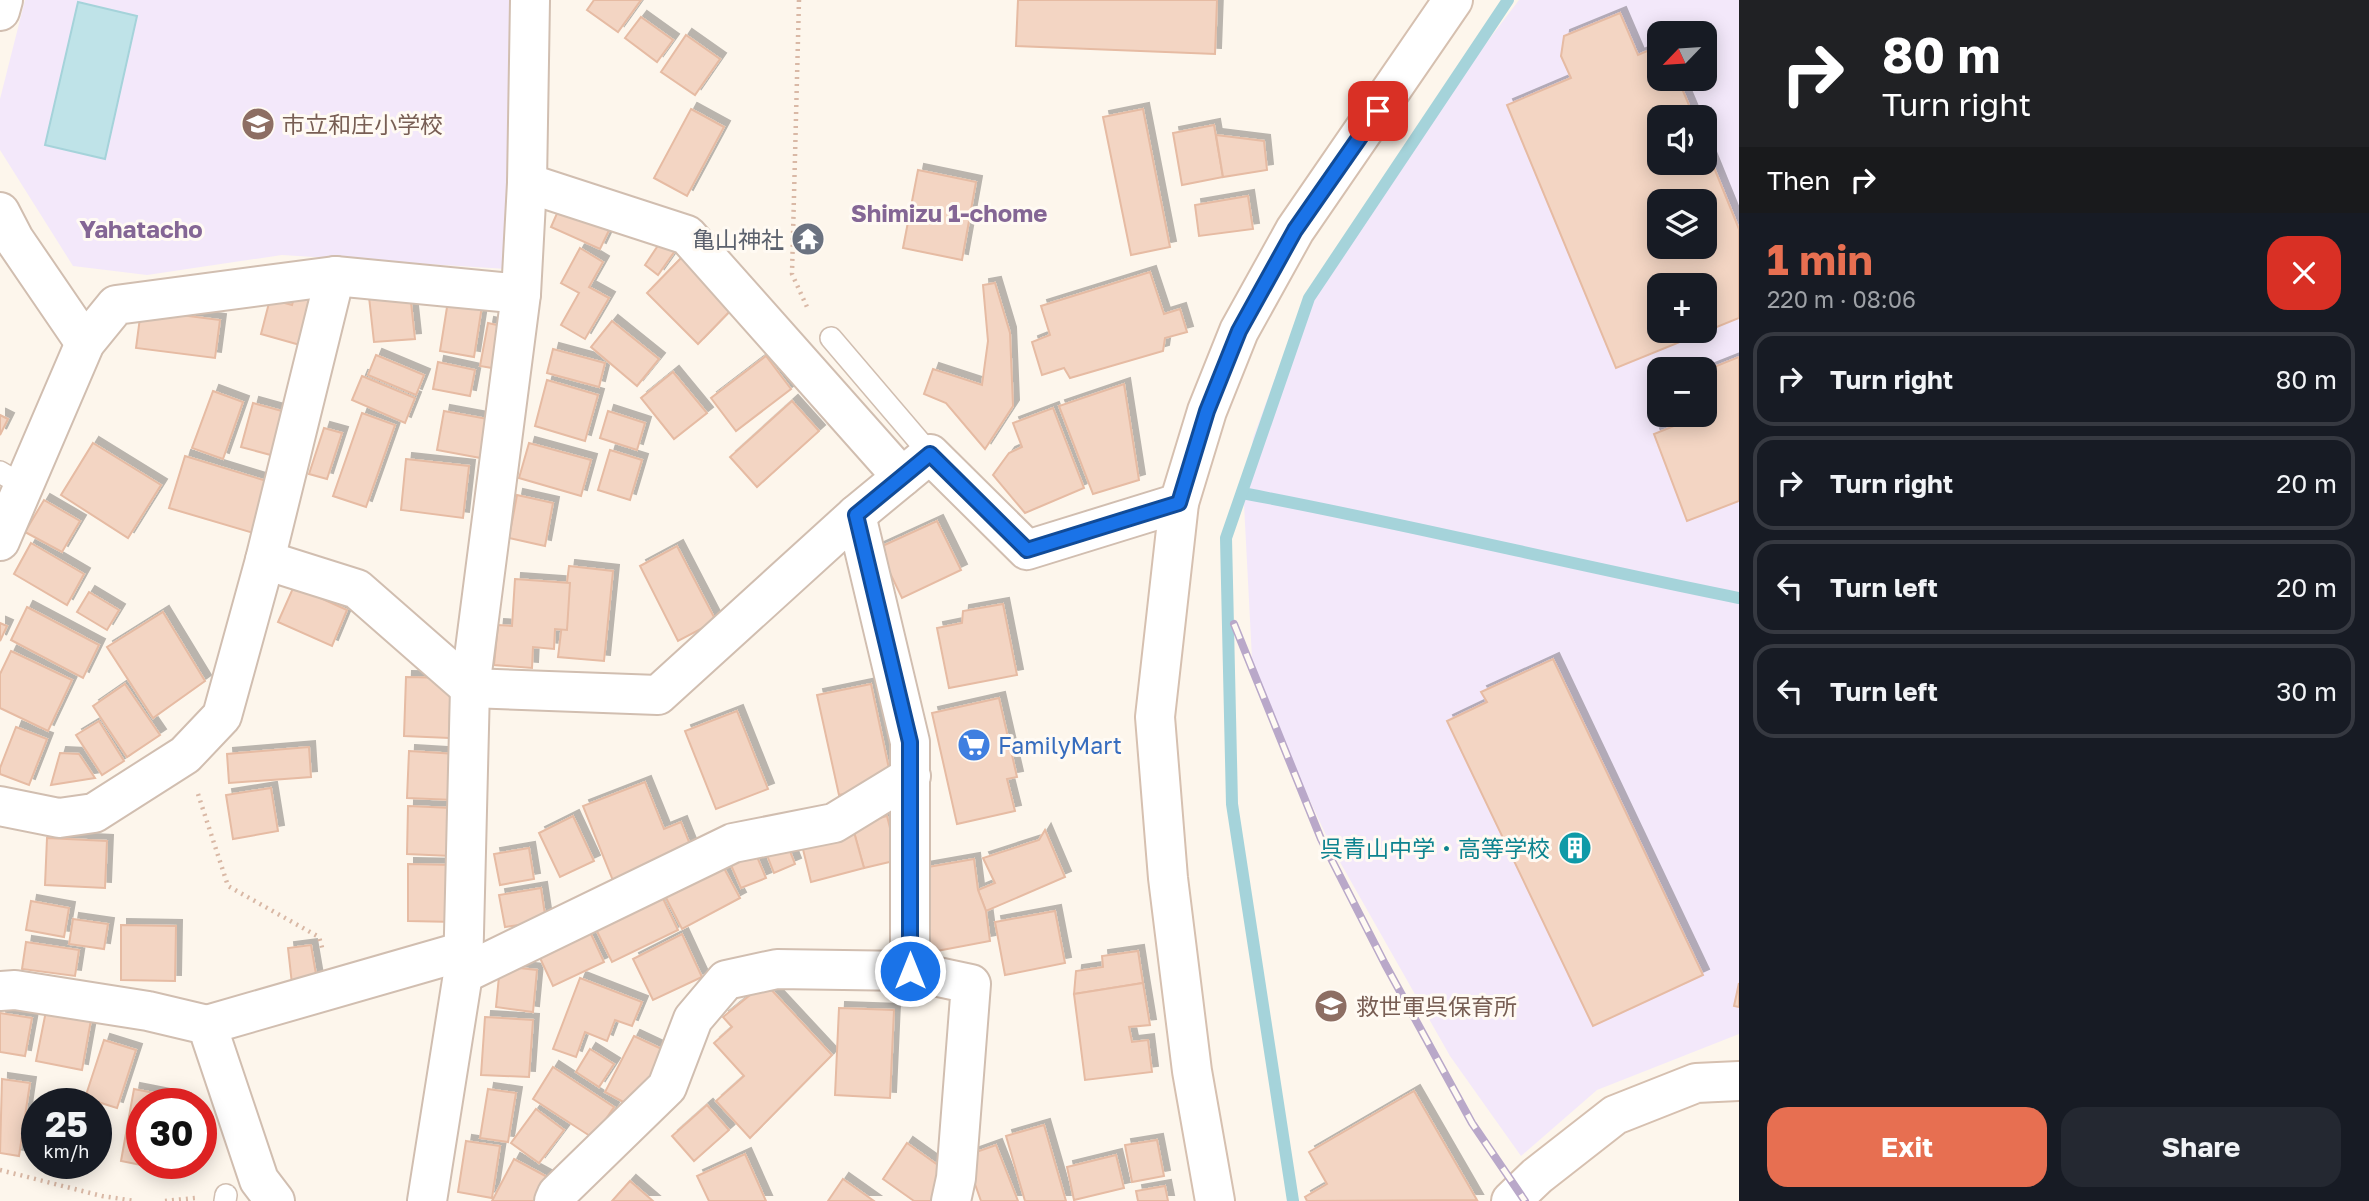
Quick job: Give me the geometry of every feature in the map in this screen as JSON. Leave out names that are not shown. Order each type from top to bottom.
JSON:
[{"type":"street","points":[[0,10],[2,0]]},
{"type":"street","points":[[427,1201],[463,962],[470,688],[521,294],[527,183],[530,0]]},
{"type":"street","points":[[1215,1201],[1192,1071],[1170,892],[1155,717],[1179,503],[1207,411],[1239,331],[1295,230],[1453,0]]},
{"type":"street","points":[[527,183],[687,235],[916,466],[1027,550],[1179,503]]},
{"type":"street","points":[[0,212],[14,239],[85,343]]},
{"type":"street","points":[[0,541],[12,479],[85,343],[116,305],[335,276],[521,294]]},
{"type":"street","points":[[0,806],[58,818],[94,813],[185,755],[222,716],[265,560],[335,276]]},
{"type":"street","points":[[265,560],[357,589],[470,688],[658,695],[856,515],[916,466]]},
{"type":"street","points":[[856,515],[910,742],[910,971]]},
{"type":"street","points":[[0,991],[15,990],[148,1011],[206,1026],[336,988],[463,962],[733,843],[834,822],[911,776]]},
{"type":"street","points":[[554,1201],[557,1194],[667,1087],[693,1019],[726,980],[777,969],[910,971],[971,984],[956,1178],[951,1201]]},
{"type":"street","points":[[206,1026],[259,1180],[275,1201]]},
{"type":"street","points":[[1511,1201],[1537,1175],[1615,1115],[1696,1083],[1739,1081]]},
{"type":"lane","points":[[831,338],[916,466]]},
{"type":"path","points":[[799,0],[792,274],[810,313],[831,338]]},
{"type":"path","points":[[185,755],[228,886],[319,937],[336,988]]},
{"type":"path","points":[[0,1170],[102,1196],[135,1201]]},
{"type":"shaded area","name":"市立和庄小学校","points":[[25,0],[519,0],[507,269],[282,255],[147,275],[73,266],[0,150],[0,99]]},
{"type":"shaded area","points":[[1519,0],[1739,0],[1739,1034],[1597,1090],[1521,1156],[1450,1056],[1332,848],[1253,678],[1244,504],[1253,438],[1299,313],[1433,113]]},
{"type":"water","points":[[78,2],[137,16],[105,159],[45,145]]},
{"type":"building","points":[[594,0],[641,0],[618,32],[587,10]]},
{"type":"building","points":[[1018,0],[1217,0],[1215,54],[1016,46]]},
{"type":"building","points":[[1620,13],[1638,55],[1647,51],[1647,91],[1683,91],[1689,105],[1647,105],[1647,175],[1717,175],[1739,229],[1739,318],[1717,327],[1717,273],[1647,273],[1647,343],[1678,343],[1616,368],[1507,105],[1571,78],[1561,56],[1564,36]]},
{"type":"building","points":[[641,17],[673,40],[657,62],[625,38]]},
{"type":"building","points":[[686,35],[720,59],[695,95],[661,72]]},
{"type":"building","points":[[691,109],[724,127],[687,196],[654,178]]},
{"type":"building","points":[[1143,109],[1170,247],[1131,255],[1103,117]]},
{"type":"building","points":[[1214,125],[1223,177],[1182,185],[1173,133]]},
{"type":"building","points":[[1216,135],[1264,141],[1267,170],[1223,177]]},
{"type":"building","points":[[918,170],[976,182],[962,260],[903,248]]},
{"type":"building","points":[[1248,196],[1253,229],[1199,236],[1195,205]]},
{"type":"building","points":[[562,202],[612,224],[600,249],[551,227]]},
{"type":"building","points":[[663,238],[677,248],[658,275],[645,265]]},
{"type":"building","points":[[580,248],[603,262],[589,287],[609,298],[585,339],[561,325],[579,293],[561,283]]},
{"type":"building","points":[[683,256],[734,307],[698,344],[647,293]]},
{"type":"building","points":[[1150,272],[1164,314],[1180,309],[1187,332],[1165,338],[1163,351],[1070,378],[1064,368],[1042,375],[1032,342],[1050,335],[1041,306]]},
{"type":"building","points":[[995,283],[1010,333],[1013,406],[985,449],[946,403],[924,394],[933,369],[982,385],[988,341],[983,285]]},
{"type":"building","points":[[298,285],[322,292],[307,347],[261,334],[270,299],[292,305]]},
{"type":"building","points":[[410,293],[415,339],[374,342],[369,297]]},
{"type":"building","points":[[448,301],[482,306],[474,357],[440,351]]},
{"type":"building","points":[[141,310],[220,320],[215,358],[136,348]]},
{"type":"building","points":[[612,321],[659,359],[637,386],[591,347]]},
{"type":"building","points":[[488,323],[506,327],[498,369],[480,366]]},
{"type":"building","points":[[553,349],[605,363],[599,387],[547,373]]},
{"type":"building","points":[[376,355],[424,375],[416,395],[368,375]]},
{"type":"building","points":[[766,356],[791,389],[736,431],[711,398]]},
{"type":"building","points":[[1739,357],[1739,501],[1687,521],[1654,434],[1672,427],[1717,427],[1717,366]]},
{"type":"building","points":[[438,362],[475,370],[470,396],[433,389]]},
{"type":"building","points":[[673,372],[707,413],[674,439],[641,398]]},
{"type":"building","points":[[362,376],[415,398],[405,423],[352,400]]},
{"type":"building","points":[[547,380],[598,395],[585,441],[535,426]]},
{"type":"building","points":[[1124,384],[1139,480],[1093,494],[1059,406]]},
{"type":"building","points":[[213,391],[243,402],[223,459],[192,448]]},
{"type":"building","points":[[792,401],[819,431],[757,487],[730,457]]},
{"type":"building","points":[[253,403],[289,413],[278,457],[241,447]]},
{"type":"building","points":[[1053,408],[1084,488],[1025,513],[993,475],[1009,453],[1022,447],[1013,423]]},
{"type":"building","points":[[444,411],[493,420],[486,459],[437,450]]},
{"type":"building","points":[[608,411],[645,423],[637,450],[600,438]]},
{"type":"building","points":[[362,413],[395,425],[366,507],[333,496]]},
{"type":"building","points":[[0,415],[8,419],[0,435]]},
{"type":"building","points":[[324,428],[342,433],[327,479],[309,474]]},
{"type":"building","points":[[93,443],[161,485],[128,538],[61,495]]},
{"type":"building","points":[[529,443],[591,460],[581,496],[519,478]]},
{"type":"building","points":[[610,450],[642,460],[630,500],[598,490]]},
{"type":"building","points":[[185,456],[273,483],[257,534],[169,508]]},
{"type":"building","points":[[406,459],[469,466],[463,518],[401,510]]},
{"type":"building","points":[[517,495],[553,503],[545,546],[509,538]]},
{"type":"building","points":[[44,500],[80,521],[62,552],[25,532]]},
{"type":"building","points":[[937,521],[961,570],[902,598],[878,548]]},
{"type":"building","points":[[31,543],[84,574],[67,605],[14,574]]},
{"type":"building","points":[[677,546],[716,621],[678,641],[640,566]]},
{"type":"building","points":[[569,566],[613,571],[604,661],[558,657]]},
{"type":"building","points":[[515,579],[570,583],[567,630],[555,629],[554,649],[533,647],[532,668],[494,665],[498,625],[512,626]]},
{"type":"building","points":[[294,586],[347,610],[332,646],[278,622]]},
{"type":"building","points":[[89,592],[119,610],[107,630],[77,612]]},
{"type":"building","points":[[1003,604],[1017,675],[949,688],[937,628],[962,623],[963,611]]},
{"type":"building","points":[[27,607],[99,645],[83,678],[11,640]]},
{"type":"building","points":[[163,612],[205,681],[153,718],[107,647]]},
{"type":"building","points":[[0,623],[7,626],[0,641]]},
{"type":"building","points":[[11,651],[72,680],[48,731],[0,708],[0,674]]},
{"type":"building","name":"呉青山中学・高等学校","points":[[1553,659],[1703,975],[1593,1026],[1447,721],[1487,702],[1481,692]]},
{"type":"building","points":[[406,677],[451,678],[449,738],[404,736]]},
{"type":"building","points":[[125,684],[160,735],[127,757],[93,706]]},
{"type":"building","points":[[871,684],[892,783],[839,795],[817,695]]},
{"type":"building","name":"FamilyMart","points":[[999,698],[1017,777],[1007,779],[1015,811],[957,824],[932,713]]},
{"type":"building","points":[[737,711],[768,789],[716,809],[685,731]]},
{"type":"building","points":[[99,721],[124,761],[102,775],[76,735]]},
{"type":"building","points":[[16,727],[47,739],[29,785],[0,774]]},
{"type":"building","points":[[309,747],[311,777],[229,783],[227,754]]},
{"type":"building","points":[[409,751],[457,754],[454,800],[407,798]]},
{"type":"building","points":[[60,753],[79,754],[95,778],[51,785]]},
{"type":"building","points":[[645,782],[664,829],[681,822],[695,857],[616,888],[583,806]]},
{"type":"building","points":[[271,788],[278,831],[233,839],[226,795]]},
{"type":"building","points":[[408,806],[452,808],[451,856],[407,854]]},
{"type":"building","points":[[573,816],[594,861],[560,877],[539,833]]},
{"type":"building","points":[[887,816],[898,860],[864,868],[852,825]]},
{"type":"building","points":[[852,825],[864,868],[811,882],[800,837]]},
{"type":"building","points":[[1045,830],[1065,877],[986,911],[978,890],[995,883],[983,858],[1039,840]]},
{"type":"building","points":[[784,836],[795,864],[774,873],[763,845]]},
{"type":"building","points":[[47,838],[107,841],[105,888],[45,885]]},
{"type":"building","points":[[752,845],[766,878],[741,888],[727,856]]},
{"type":"building","points":[[529,848],[534,879],[500,885],[494,854]]},
{"type":"building","points":[[718,857],[740,898],[682,929],[660,886]]},
{"type":"building","points":[[974,859],[990,941],[926,953],[911,870]]},
{"type":"building","points":[[408,864],[455,865],[455,922],[408,921]]},
{"type":"building","points":[[657,886],[678,930],[612,962],[591,919]]},
{"type":"building","points":[[541,888],[546,921],[505,927],[499,895]]},
{"type":"building","points":[[31,901],[69,908],[64,937],[26,930]]},
{"type":"building","points":[[1055,911],[1065,963],[1005,975],[995,922]]},
{"type":"building","points":[[73,919],[108,924],[104,949],[69,944]]},
{"type":"building","points":[[585,921],[604,962],[553,986],[534,945]]},
{"type":"building","points":[[121,925],[176,926],[175,981],[121,980]]},
{"type":"building","points":[[682,934],[702,977],[653,1000],[633,959]]},
{"type":"building","points":[[26,942],[79,950],[75,976],[22,969]]},
{"type":"building","points":[[311,945],[317,980],[292,984],[288,948]]},
{"type":"building","points":[[1138,951],[1143,983],[1074,994],[1076,971],[1103,967],[1102,956]]},
{"type":"building","points":[[500,966],[537,970],[533,1012],[496,1007]]},
{"type":"building","points":[[580,978],[642,1002],[632,1026],[615,1020],[607,1041],[585,1032],[576,1057],[553,1049]]},
{"type":"building","points":[[765,983],[832,1055],[750,1138],[716,1101],[744,1076],[714,1043],[732,1027],[723,1017]]},
{"type":"building","points":[[1143,983],[1150,1025],[1129,1027],[1132,1042],[1148,1040],[1152,1072],[1085,1080],[1074,994]]},
{"type":"building","points":[[1739,983],[1739,1007],[1734,1006]]},
{"type":"building","points":[[839,1008],[894,1010],[890,1098],[835,1095]]},
{"type":"building","points":[[46,1011],[91,1020],[82,1070],[36,1061]]},
{"type":"building","points":[[0,1013],[32,1018],[25,1056],[0,1052]]},
{"type":"building","points":[[485,1017],[533,1020],[529,1077],[481,1075]]},
{"type":"building","points":[[634,1036],[666,1051],[636,1109],[605,1092]]},
{"type":"building","points":[[104,1040],[136,1050],[117,1108],[112,1106],[112,1088],[88,1088]]},
{"type":"building","points":[[590,1049],[614,1064],[599,1087],[576,1072]]},
{"type":"building","points":[[553,1067],[614,1107],[593,1138],[533,1099]]},
{"type":"building","points":[[2,1079],[30,1083],[29,1088],[21,1088],[19,1156],[0,1153]]},
{"type":"building","points":[[488,1089],[516,1093],[508,1142],[480,1138]]},
{"type":"building","points":[[1414,1091],[1477,1200],[1307,1201],[1305,1197],[1327,1184],[1309,1152]]},
{"type":"building","points":[[707,1105],[729,1130],[694,1161],[672,1136]]},
{"type":"building","points":[[536,1109],[564,1130],[539,1163],[511,1143]]},
{"type":"building","points":[[1044,1125],[1066,1201],[1025,1201],[1006,1136]]},
{"type":"building","points":[[126,1133],[126,1162],[121,1161]]},
{"type":"building","points":[[1157,1140],[1164,1176],[1132,1182],[1125,1145]]},
{"type":"building","points":[[466,1141],[500,1146],[492,1198],[458,1192]]},
{"type":"building","points":[[907,1143],[956,1178],[941,1201],[914,1201],[883,1179]]},
{"type":"building","points":[[996,1145],[1018,1201],[981,1201],[965,1156]]},
{"type":"building","points":[[745,1154],[766,1201],[709,1201],[697,1176]]},
{"type":"building","points":[[1116,1155],[1124,1188],[1074,1200],[1067,1167]]},
{"type":"building","points":[[514,1159],[551,1179],[539,1201],[492,1201]]},
{"type":"building","points":[[843,1179],[874,1201],[828,1201]]},
{"type":"building","points":[[630,1181],[653,1201],[612,1201]]},
{"type":"building","points":[[1165,1186],[1168,1201],[1138,1201],[1136,1191]]},
{"type":"waterway","points":[[1293,1201],[1232,804],[1226,538],[1309,298],[1508,0]]},
{"type":"waterway","points":[[1242,493],[1739,598]]},
{"type":"railway","points":[[1234,624],[1321,839],[1385,964],[1472,1123],[1525,1201]]},
{"type":"place","name":"市立和庄小学校","points":[[258,124]]},
{"type":"place","name":"亀山神社","points":[[808,239]]},
{"type":"place","name":"FamilyMart","points":[[974,745]]},
{"type":"place","name":"呉青山中学・高等学校","points":[[1575,848]]},
{"type":"place","name":"救世軍呉保育所","points":[[1331,1006]]},
{"type":"district","name":"Shimizu 1-chome","points":[[949,212]]},
{"type":"district","name":"Yahatacho","points":[[141,228]]},
{"type":"route","points":[[910,971],[910,742],[856,515],[930,454],[1027,550],[1179,503],[1207,411],[1239,331],[1295,230],[1378,111]]}]
